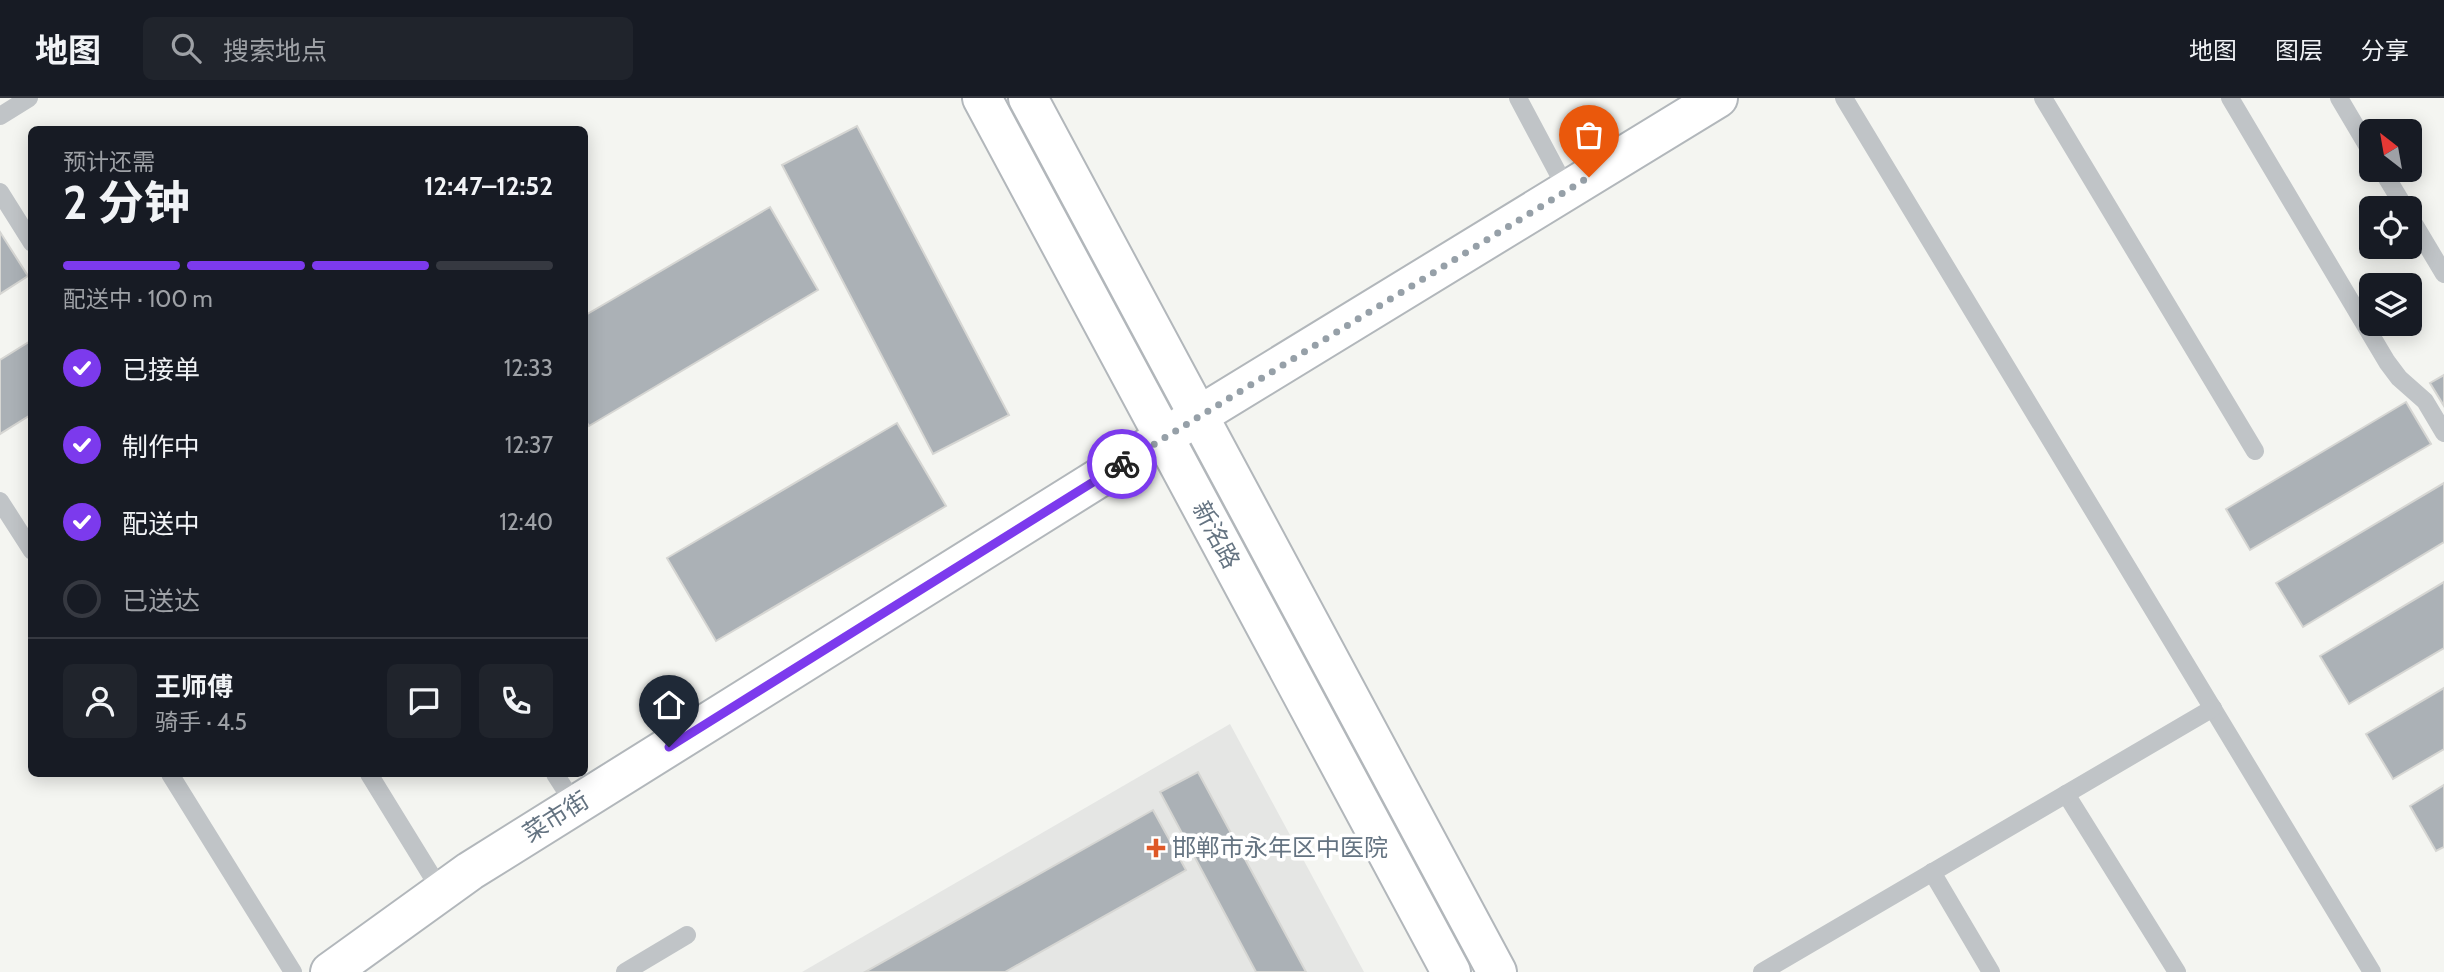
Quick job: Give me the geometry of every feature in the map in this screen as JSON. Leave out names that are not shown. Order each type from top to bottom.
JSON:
[{"type":"main road","name":"新洺路","points":[[982,98],[1451,972]]},
{"type":"main road","name":"新洺路","points":[[1028,98],[1497,972]]},
{"type":"main road","name":"菜市街","points":[[345,968],[470,871],[1198,416],[1718,98]]},
{"type":"lane","points":[[0,117],[29,98]]},
{"type":"lane","points":[[1518,98],[1567,190]]},
{"type":"lane","points":[[1844,98],[2372,972]]},
{"type":"lane","points":[[2043,98],[2255,451]]},
{"type":"lane","points":[[2230,98],[2387,362],[2399,378],[2425,401],[2444,433]]},
{"type":"lane","points":[[2339,98],[2359,132]]},
{"type":"lane","points":[[0,192],[28,237]]},
{"type":"lane","points":[[2422,237],[2444,274]]},
{"type":"lane","points":[[0,500],[28,545]]},
{"type":"lane","points":[[1762,972],[2213,708]]},
{"type":"lane","points":[[172,777],[293,972]]},
{"type":"lane","points":[[371,777],[441,891]]},
{"type":"lane","points":[[557,777],[575,805]]},
{"type":"lane","points":[[2066,794],[2177,972]]},
{"type":"lane","points":[[1932,872],[1992,972]]},
{"type":"lane","points":[[625,972],[687,935]]},
{"type":"shaded area","name":"邯郸市永年区中医院","points":[[1230,724],[1364,972],[802,972]]},
{"type":"building","points":[[857,126],[1009,415],[933,454],[782,165]]},
{"type":"building","points":[[770,207],[818,290],[589,426],[588,314]]},
{"type":"building","points":[[0,232],[28,276],[0,294]]},
{"type":"building","points":[[28,342],[28,416],[0,434],[0,360]]},
{"type":"building","points":[[2444,375],[2444,406],[2430,383]]},
{"type":"building","points":[[2406,402],[2431,444],[2250,550],[2226,509]]},
{"type":"building","points":[[897,423],[946,506],[716,641],[667,558]]},
{"type":"building","points":[[2444,483],[2444,542],[2303,627],[2276,583]]},
{"type":"building","points":[[2444,582],[2444,648],[2349,704],[2320,656]]},
{"type":"building","points":[[2444,688],[2444,749],[2393,779],[2366,734]]},
{"type":"building","points":[[1198,772],[1306,972],[1256,972],[1160,792]]},
{"type":"building","points":[[2444,785],[2444,847],[2436,851],[2410,806]]},
{"type":"building","points":[[1153,810],[1186,870],[1005,972],[865,972]]},
{"type":"way so far","points":[[1122,464],[1589,177]]},
{"type":"place","name":"邯郸市永年区中医院","points":[[1156,848]]},
{"type":"route","points":[[669,747],[1122,464]]}]
